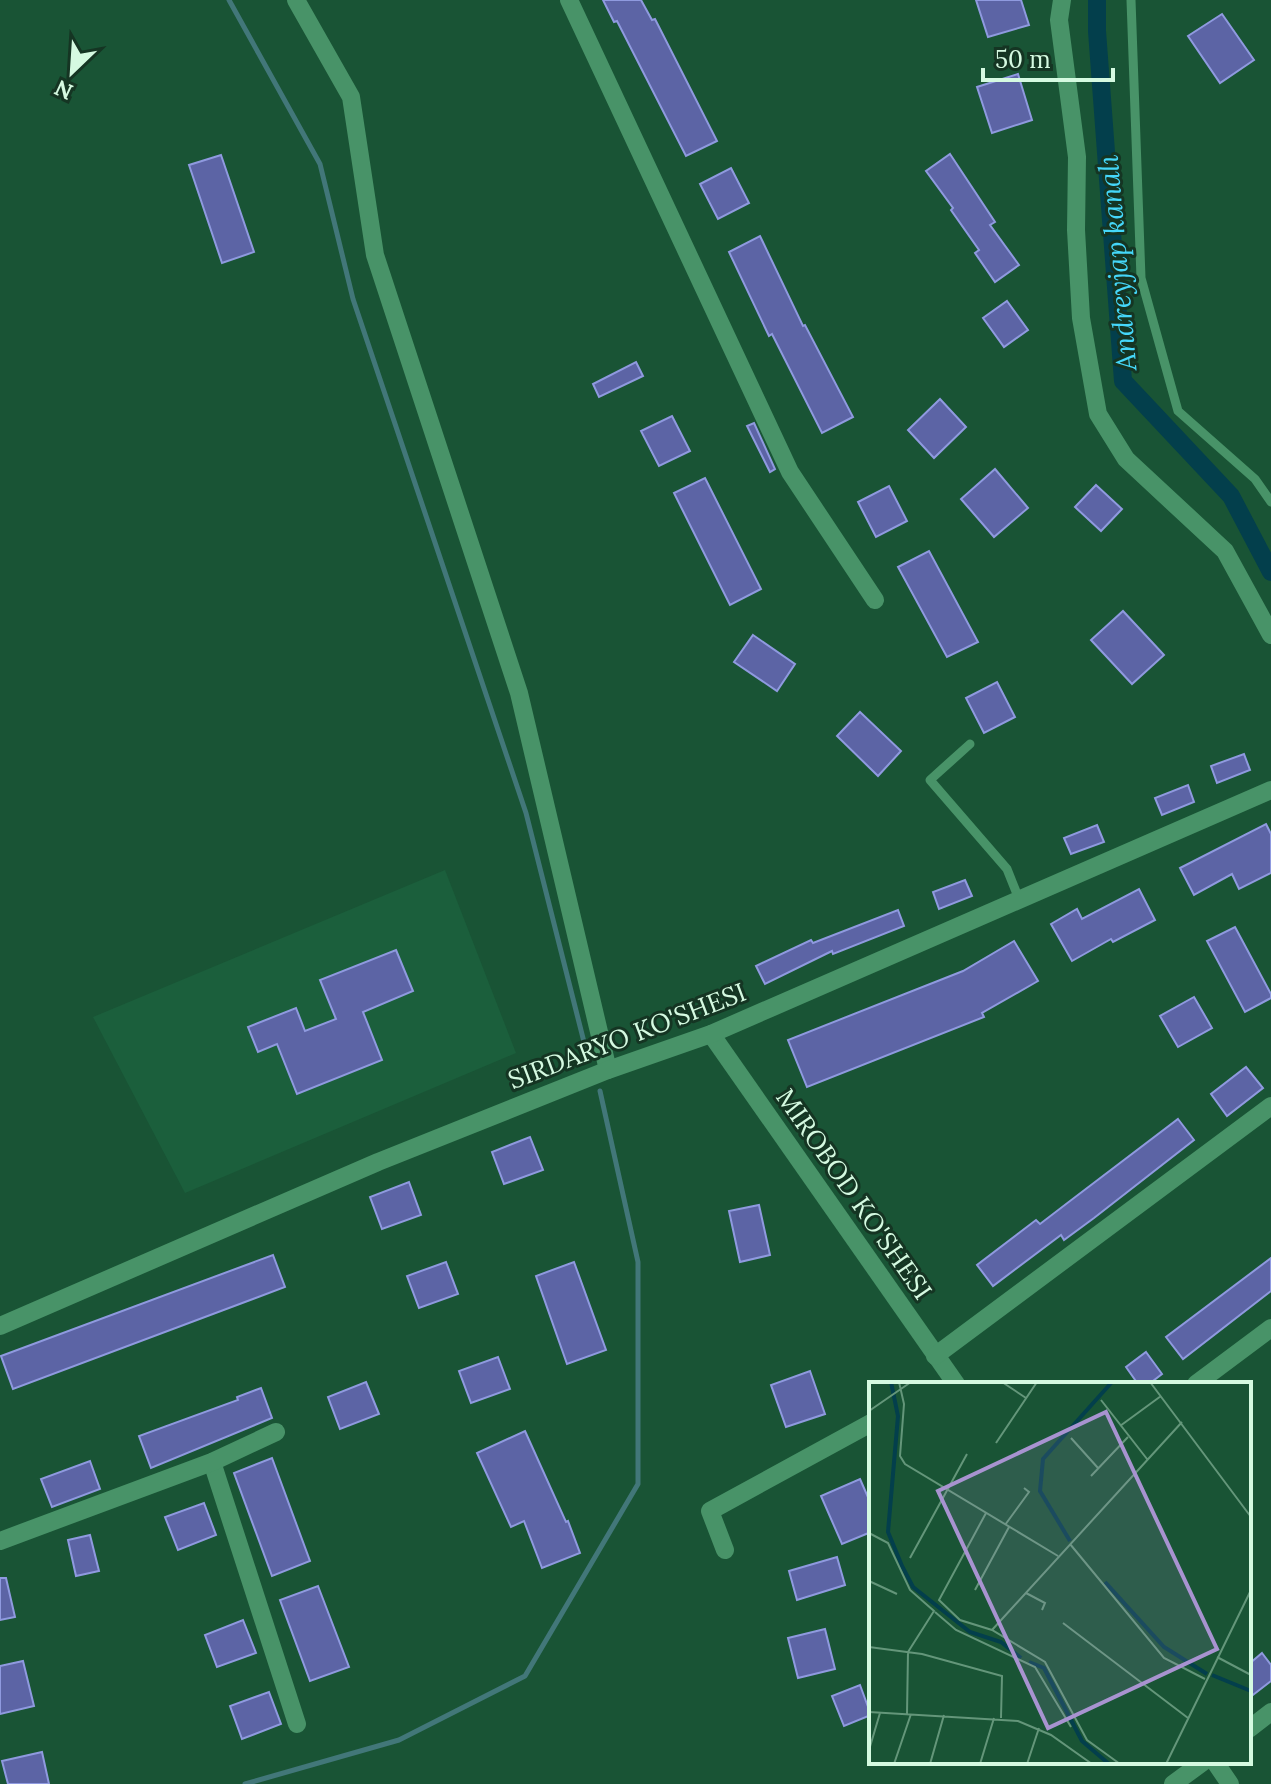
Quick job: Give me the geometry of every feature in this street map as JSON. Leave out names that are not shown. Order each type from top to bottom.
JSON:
[{"type":"street","points":[[296,0],[351,97],[375,255],[519,693],[608,1070]]},
{"type":"street","points":[[569,0],[790,472],[875,600]]},
{"type":"street","points":[[1062,0],[1059,20],[1077,157],[1076,230],[1081,318],[1098,414],[1126,459],[1225,551],[1271,635]]},
{"type":"street","name":"SIRDARYO KO'SHESI","points":[[0,1326],[378,1162],[608,1070],[711,1034],[1271,790]]},
{"type":"street","name":"MIROBOD KO'SHESI","points":[[711,1034],[935,1356],[947,1381]]},
{"type":"street","points":[[935,1356],[1271,1106]]},
{"type":"street","points":[[1199,1382],[1271,1328]]},
{"type":"street","points":[[725,1550],[710,1511],[869,1424]]},
{"type":"street","points":[[0,1541],[212,1462],[276,1432]]},
{"type":"street","points":[[212,1462],[297,1724]]},
{"type":"street","points":[[1251,1727],[1271,1712]]},
{"type":"street","points":[[1173,1784],[1200,1764]]},
{"type":"street","points":[[1216,1764],[1230,1784]]},
{"type":"lane","points":[[1131,0],[1141,278],[1178,411],[1255,479],[1271,502]]},
{"type":"lane","points":[[970,744],[930,780],[1007,869],[1019,899]]},
{"type":"shaded area","points":[[445,870],[516,1053],[185,1193],[93,1017]]},
{"type":"building","points":[[603,0],[641,0],[652,20],[655,19],[717,141],[686,156],[617,21],[614,22]]},
{"type":"building","points":[[976,0],[1021,0],[1029,25],[988,37]]},
{"type":"building","points":[[1222,14],[1254,60],[1220,83],[1188,36]]},
{"type":"building","points":[[1018,74],[1032,120],[992,133],[977,87]]},
{"type":"building","points":[[950,154],[995,222],[990,225],[1019,265],[995,282],[975,253],[979,250],[951,210],[953,208],[926,171]]},
{"type":"building","points":[[221,155],[254,252],[222,263],[189,165]]},
{"type":"building","points":[[731,168],[749,203],[718,219],[700,184]]},
{"type":"building","points":[[760,236],[803,326],[853,417],[822,433],[772,334],[769,336],[729,252]]},
{"type":"building","points":[[1007,301],[1028,330],[1004,347],[983,318]]},
{"type":"building","points":[[636,362],[643,376],[599,397],[593,384]]},
{"type":"building","points":[[940,399],[966,427],[934,458],[908,430]]},
{"type":"building","points":[[672,416],[690,451],[659,466],[641,431]]},
{"type":"building","points":[[754,423],[775,469],[770,472],[747,426]]},
{"type":"building","points":[[995,469],[1028,508],[994,537],[961,499]]},
{"type":"building","points":[[705,478],[761,589],[730,605],[674,493]]},
{"type":"building","points":[[1096,485],[1122,509],[1101,531],[1075,507]]},
{"type":"building","points":[[889,486],[907,521],[876,537],[858,502]]},
{"type":"building","points":[[929,551],[978,642],[947,657],[898,567]]},
{"type":"building","points":[[1123,611],[1164,655],[1132,684],[1091,640]]},
{"type":"building","points":[[753,635],[795,664],[777,691],[734,662]]},
{"type":"building","points":[[997,682],[1015,717],[984,733],[966,698]]},
{"type":"building","points":[[860,712],[901,751],[878,776],[837,736]]},
{"type":"building","points":[[1244,754],[1250,770],[1217,783],[1211,766]]},
{"type":"building","points":[[1188,785],[1194,802],[1162,815],[1155,798]]},
{"type":"building","points":[[1266,824],[1271,834],[1271,873],[1239,889],[1232,874],[1194,895],[1180,868]]},
{"type":"building","points":[[1097,825],[1104,842],[1071,854],[1064,838]]},
{"type":"building","points":[[965,880],[972,896],[939,909],[933,892]]},
{"type":"building","points":[[1139,889],[1155,920],[1113,942],[1111,939],[1072,961],[1051,924],[1077,909],[1082,919]]},
{"type":"building","points":[[898,910],[904,926],[833,954],[832,951],[765,984],[756,966],[811,940],[813,943]]},
{"type":"building","points":[[1235,927],[1271,994],[1271,998],[1245,1012],[1207,941]]},
{"type":"building","points":[[1014,941],[1038,981],[982,1013],[984,1017],[807,1087],[788,1040],[963,971]]},
{"type":"building","points":[[396,950],[413,991],[363,1012],[382,1060],[297,1094],[277,1044],[258,1052],[248,1027],[296,1008],[305,1031],[336,1019],[320,980]]},
{"type":"building","points":[[1194,997],[1212,1028],[1178,1047],[1160,1016]]},
{"type":"building","points":[[1246,1067],[1263,1088],[1227,1116],[1211,1094]]},
{"type":"building","points":[[1178,1119],[1194,1140],[1064,1240],[1061,1235],[993,1286],[977,1265],[1036,1220],[1040,1224]]},
{"type":"building","points":[[530,1137],[543,1170],[504,1184],[492,1152]]},
{"type":"building","points":[[409,1182],[421,1215],[382,1229],[370,1197]]},
{"type":"building","points":[[759,1205],[770,1255],[740,1262],[729,1211]]},
{"type":"building","points":[[273,1255],[285,1287],[13,1389],[1,1356]]},
{"type":"building","points":[[1271,1258],[1271,1291],[1183,1359],[1166,1337]]},
{"type":"building","points":[[446,1262],[458,1294],[419,1308],[407,1276]]},
{"type":"building","points":[[574,1262],[606,1350],[567,1364],[536,1276]]},
{"type":"building","points":[[1146,1352],[1162,1374],[1152,1382],[1137,1382],[1126,1367]]},
{"type":"building","points":[[498,1357],[510,1389],[471,1403],[459,1371]]},
{"type":"building","points":[[810,1371],[825,1414],[786,1427],[771,1385]]},
{"type":"building","points":[[366,1382],[379,1414],[340,1429],[328,1397]]},
{"type":"building","points":[[261,1388],[272,1418],[151,1468],[139,1436],[238,1400],[237,1397]]},
{"type":"building","points":[[525,1431],[580,1553],[542,1568],[524,1521],[511,1527],[477,1453]]},
{"type":"building","points":[[272,1458],[310,1561],[272,1576],[234,1473]]},
{"type":"building","points":[[90,1461],[100,1489],[52,1507],[41,1479]]},
{"type":"building","points":[[860,1479],[869,1499],[869,1533],[842,1544],[821,1496]]},
{"type":"building","points":[[204,1503],[216,1535],[178,1550],[165,1517]]},
{"type":"building","points":[[90,1535],[99,1571],[76,1576],[68,1540]]},
{"type":"building","points":[[837,1557],[845,1585],[797,1600],[789,1571]]},
{"type":"building","points":[[0,1578],[6,1578],[15,1617],[0,1620]]},
{"type":"building","points":[[318,1586],[349,1667],[310,1681],[280,1600]]},
{"type":"building","points":[[243,1620],[256,1653],[217,1667],[205,1635]]},
{"type":"building","points":[[825,1629],[835,1669],[798,1678],[788,1638]]},
{"type":"building","points":[[1262,1653],[1271,1665],[1271,1681],[1251,1696],[1251,1662]]},
{"type":"building","points":[[23,1661],[34,1706],[0,1714],[0,1666]]},
{"type":"building","points":[[860,1685],[869,1716],[844,1726],[832,1696]]},
{"type":"building","points":[[269,1692],[281,1724],[242,1739],[230,1706]]},
{"type":"building","points":[[42,1752],[49,1784],[8,1784],[2,1761]]},
{"type":"waterway","points":[[229,0],[320,164],[353,299],[526,813],[585,1046]]},
{"type":"waterway","name":"Andreyjap kanalı","points":[[1097,0],[1123,381],[1231,496],[1271,572]]},
{"type":"waterway","points":[[245,1784],[399,1740],[525,1676],[638,1484],[638,1262],[600,1091]]}]
